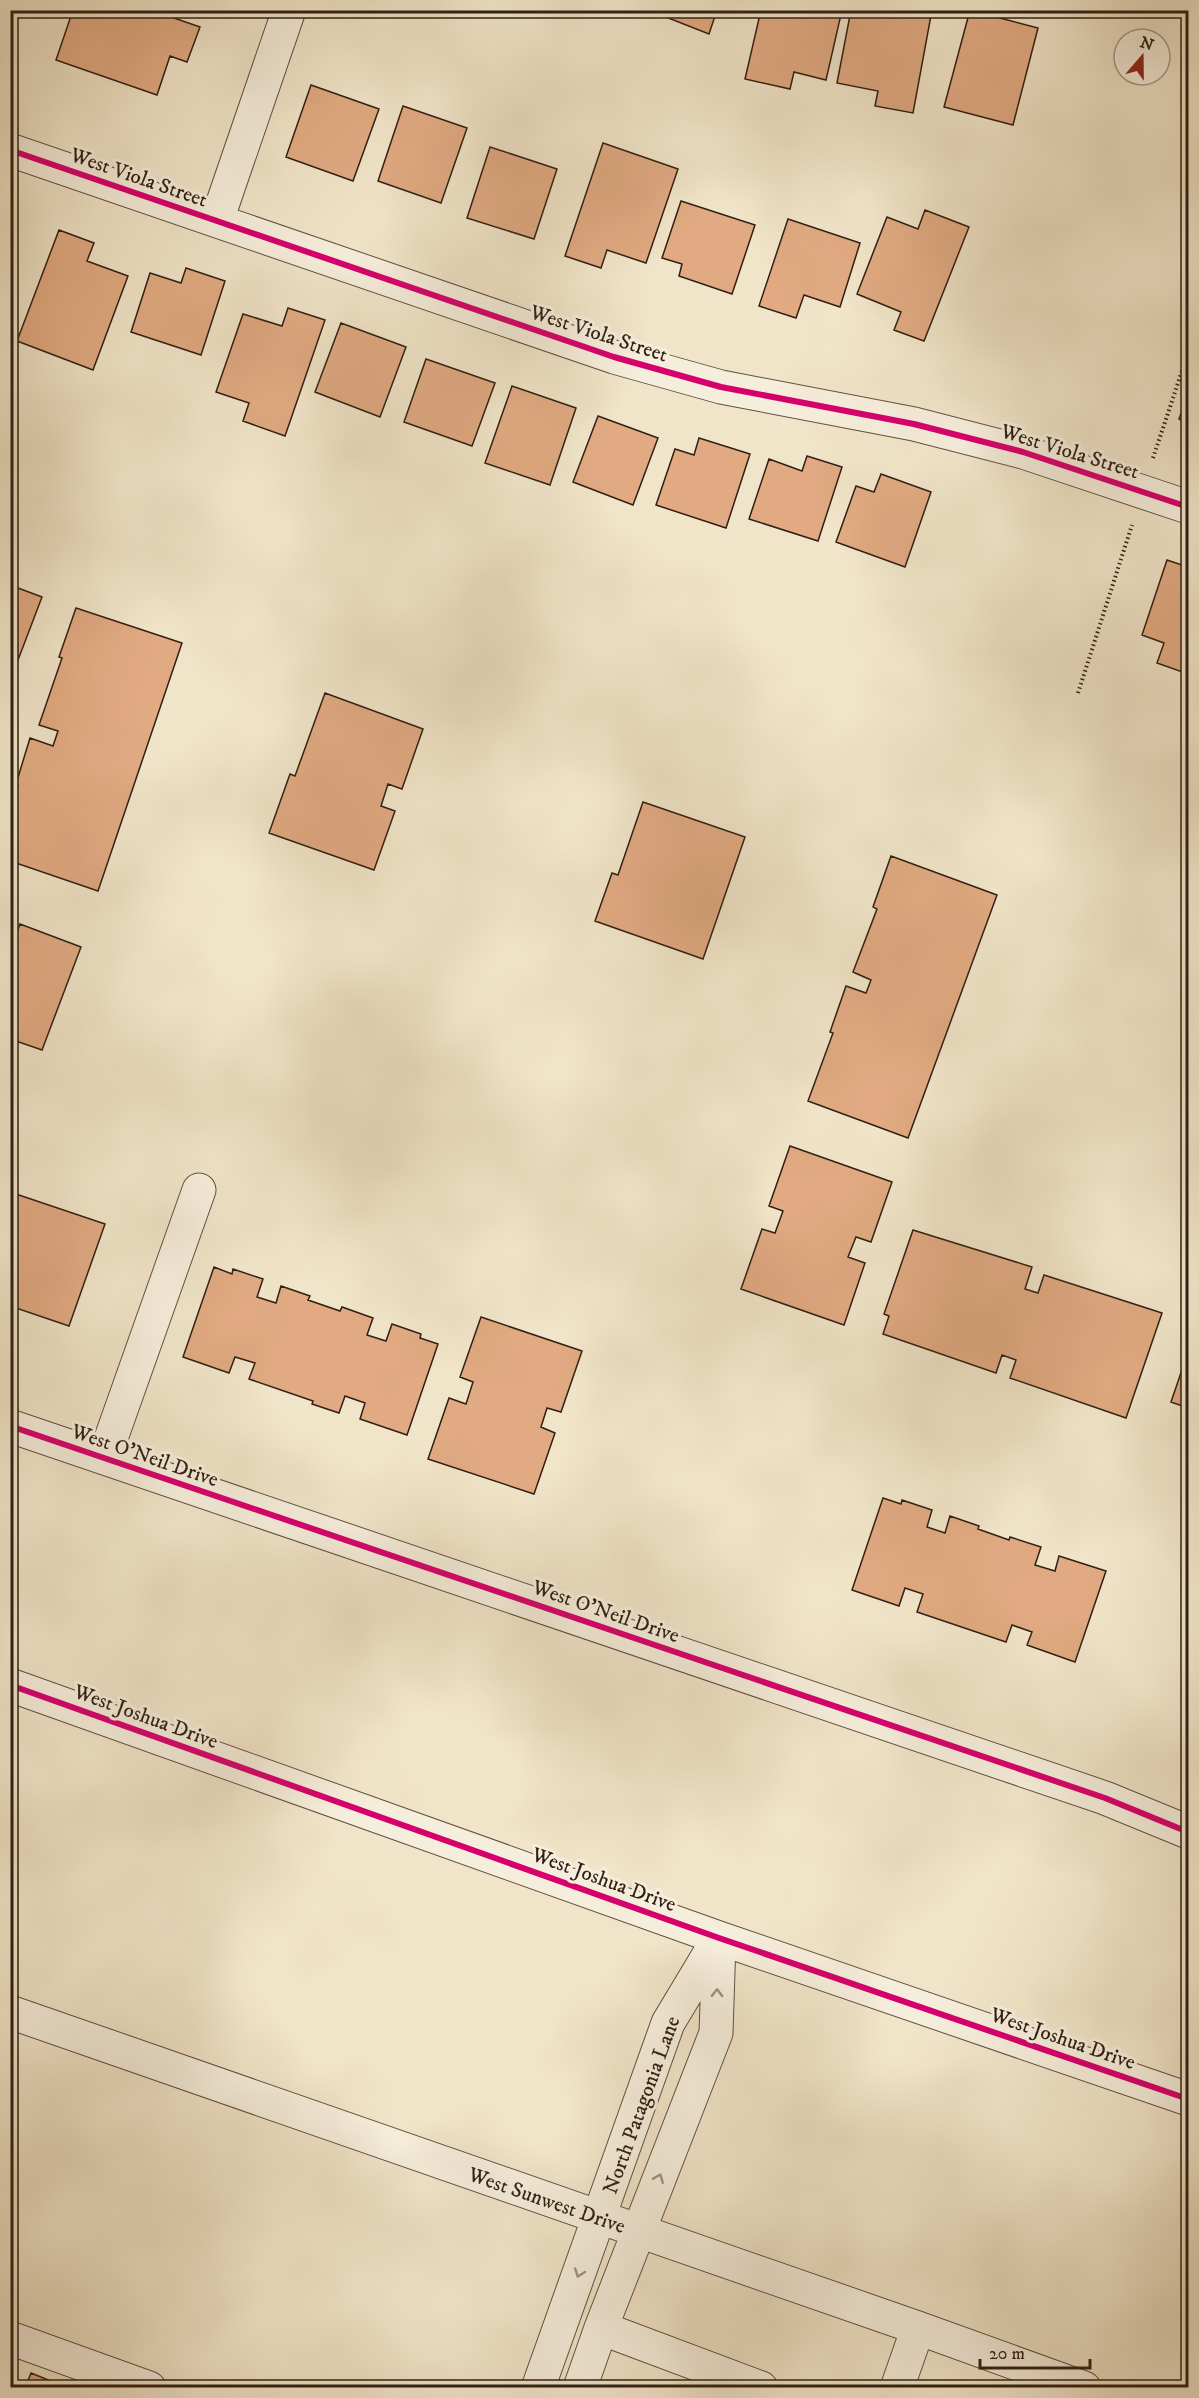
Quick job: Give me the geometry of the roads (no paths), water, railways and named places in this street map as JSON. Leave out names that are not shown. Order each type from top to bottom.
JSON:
[{"type":"street","points":[[217,220],[289,10]]},
{"type":"street","name":"West Viola Street","points":[[10,150],[614,357],[721,387],[914,423],[1012,449],[1188,507]]},
{"type":"street","points":[[104,1458],[199,1190]]},
{"type":"street","name":"West O'Neil Drive","points":[[10,1426],[1105,1798],[1188,1832]]},
{"type":"street","name":"West Joshua Drive","points":[[10,1685],[719,1938],[1188,2099]]},
{"type":"street","name":"North Patagonia Lane","points":[[538,2388],[668,2023],[719,1938]]},
{"type":"street","name":"North Patagonia Lane","points":[[580,2388],[601,2328],[716,2033],[719,1938]]},
{"type":"street","name":"West Sunwest Drive","points":[[10,2012],[1084,2388]]},
{"type":"street","points":[[601,2328],[761,2388]]},
{"type":"street","points":[[897,2388],[918,2328]]},
{"type":"street","points":[[10,2338],[149,2388]]}]
